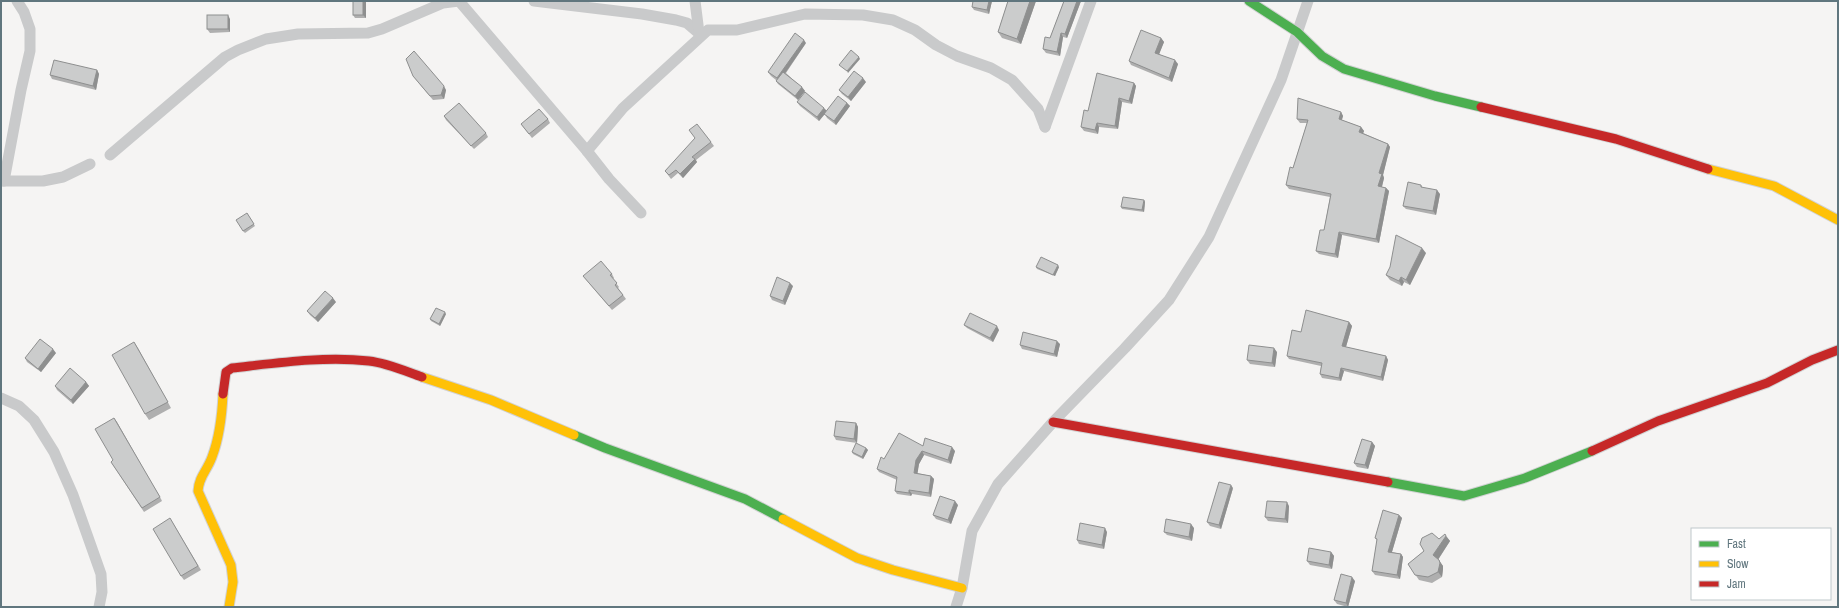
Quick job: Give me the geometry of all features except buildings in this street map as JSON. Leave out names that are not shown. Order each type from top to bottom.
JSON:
[{"type":"street","points":[[17,1],[24,12],[30,29],[30,51],[2,181],[43,181],[63,177],[90,164]]},
{"type":"street","points":[[110,155],[225,57],[238,50],[266,39],[298,34],[368,33],[382,29],[441,2],[459,1],[587,151],[609,179],[641,213]]},
{"type":"street","points":[[534,1],[642,14],[676,20],[686,23],[700,34]]},
{"type":"street","points":[[695,1],[700,34]]},
{"type":"street","points":[[587,151],[623,108],[700,34],[708,30],[737,30],[805,14],[863,15],[893,20],[915,30],[936,45],[957,56],[991,68],[1012,80],[1038,110],[1045,127],[1091,1]]},
{"type":"street","points":[[1249,1],[1297,32],[1322,56],[1344,69],[1435,96],[1616,139],[1709,169],[1764,183],[1838,220]]},
{"type":"street","points":[[956,607],[962,588],[972,531],[998,484],[1053,422],[1169,300],[1209,237],[1281,80],[1308,1]]},
{"type":"street","points":[[1053,422],[1464,496],[1525,478],[1597,449],[1658,421],[1768,383],[1812,360],[1838,350]]},
{"type":"street","points":[[229,607],[233,582],[231,565],[198,491],[198,480],[211,460],[219,438],[224,378],[226,372],[232,368],[304,360],[370,361],[461,389],[605,448],[745,499],[857,558],[893,570],[962,588]]},
{"type":"street","points":[[1,398],[19,406],[34,420],[54,452],[75,502],[101,574],[102,592],[99,607]]},
{"type":"traffic: fast","points":[[1249,1],[1297,32],[1322,56],[1344,69],[1435,96],[1481,107]]},
{"type":"traffic: fast","points":[[574,435],[605,448],[745,499],[783,519]]},
{"type":"traffic: fast","points":[[1388,482],[1464,496],[1525,478],[1592,451]]},
{"type":"traffic: slow","points":[[1708,169],[1774,186],[1838,220]]},
{"type":"traffic: slow","points":[[422,377],[491,400],[574,435]]},
{"type":"traffic: slow","points":[[223,394],[219,434],[210,462],[200,481],[198,491],[231,565],[233,582],[229,607]]},
{"type":"traffic: slow","points":[[783,519],[857,558],[893,570],[962,588]]},
{"type":"traffic: jam","points":[[1481,107],[1616,139],[1708,169]]},
{"type":"traffic: jam","points":[[1592,451],[1658,421],[1767,383],[1812,360],[1838,350]]},
{"type":"traffic: jam","points":[[223,394],[226,372],[232,368],[283,362],[335,359],[369,361],[389,365],[422,377]]},
{"type":"traffic: jam","points":[[1053,422],[1388,482]]}]
